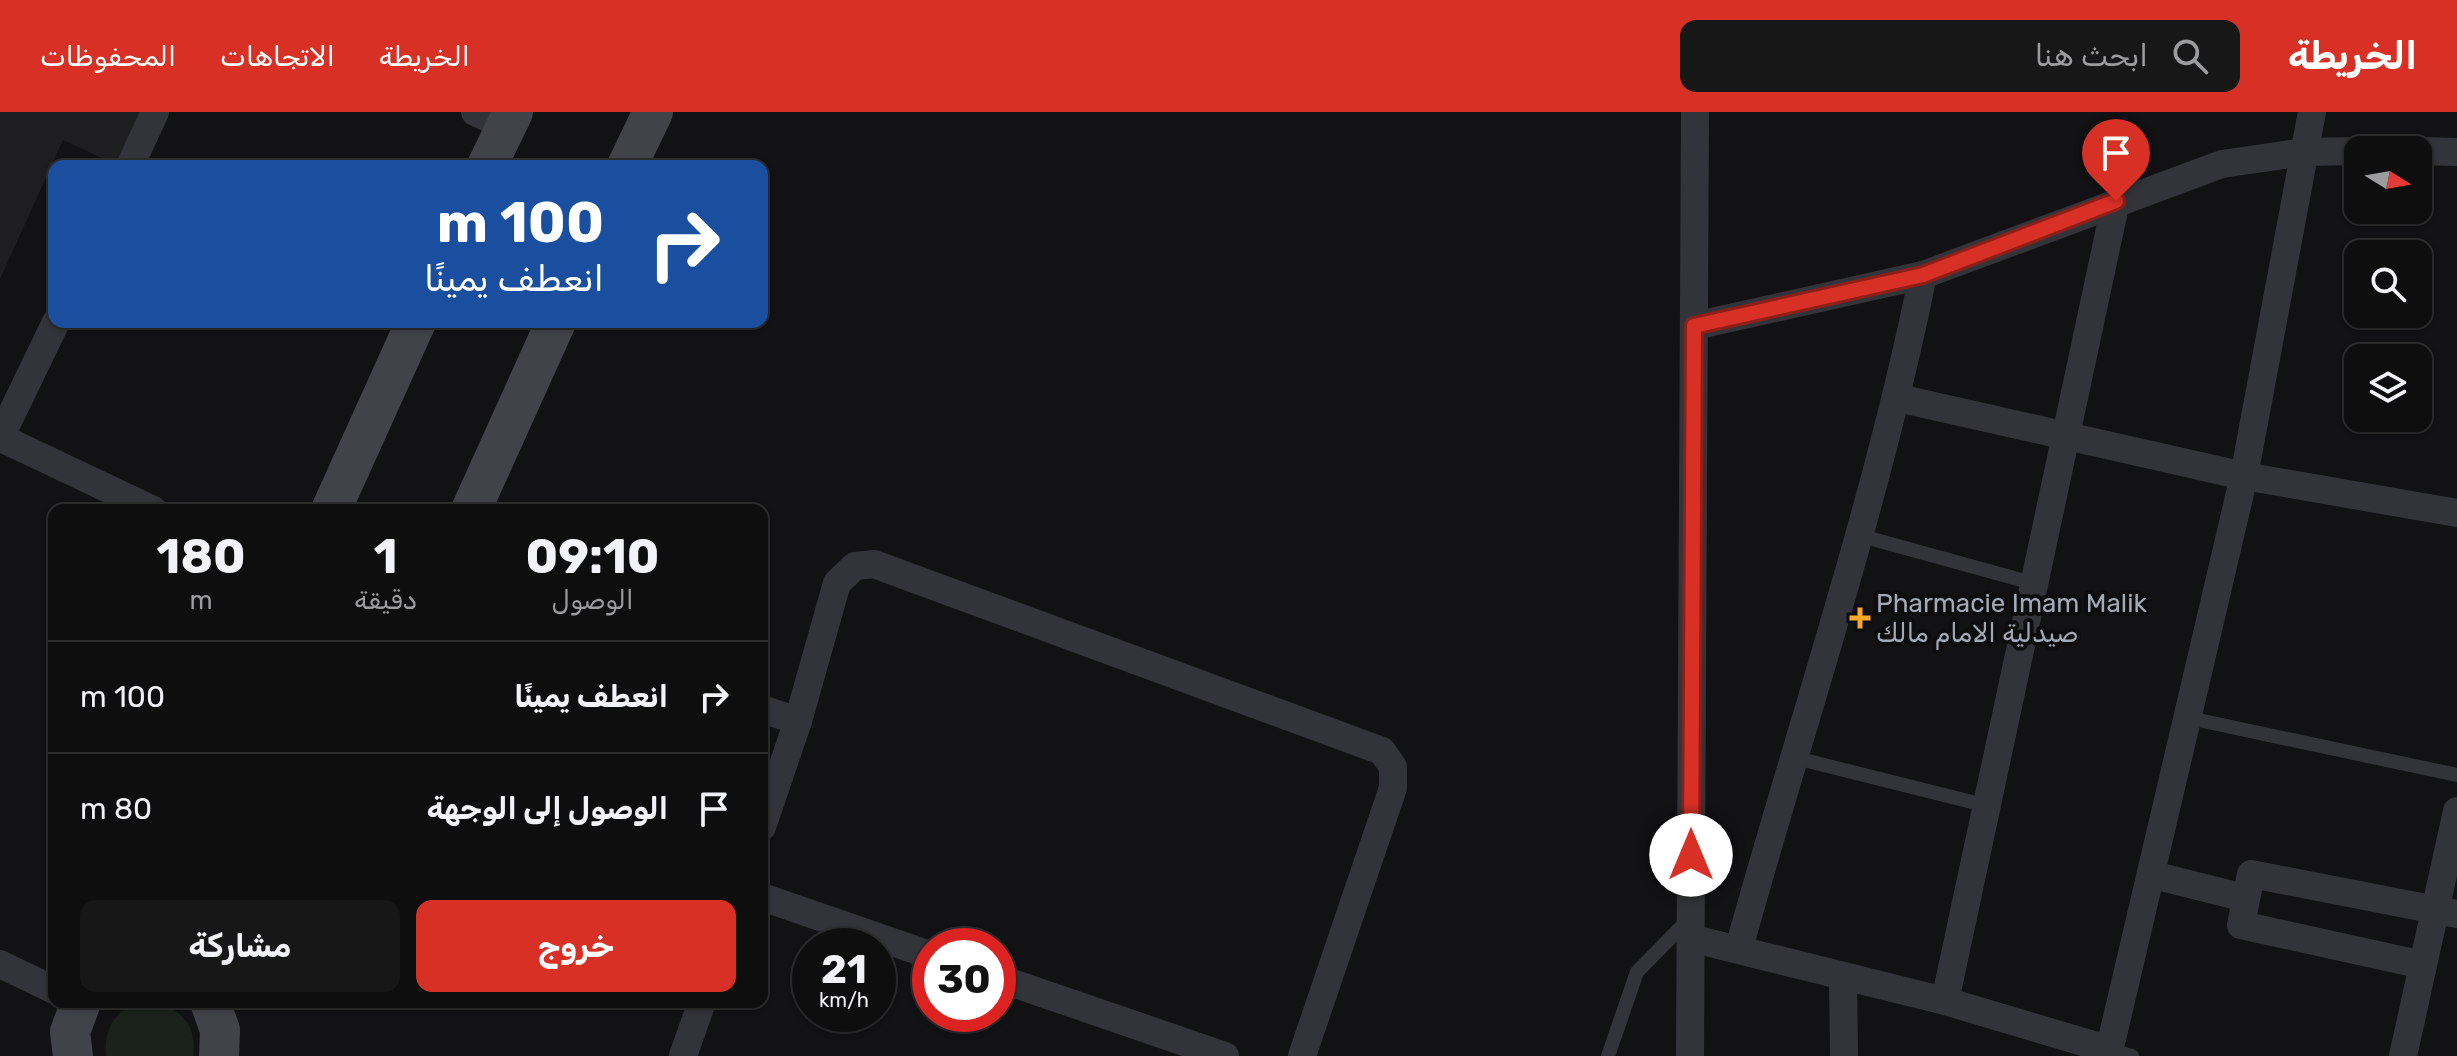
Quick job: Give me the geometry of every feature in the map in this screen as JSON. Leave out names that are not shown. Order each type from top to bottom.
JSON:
[{"type":"main road","points":[[630,160],[653,112]]},
{"type":"main road","points":[[488,160],[498,117]]},
{"type":"main road","points":[[334,504],[413,328]]},
{"type":"main road","points":[[474,504],[553,328]]},
{"type":"main road","points":[[72,1008],[70,1032],[73,1056]]},
{"type":"street","points":[[133,160],[155,112]]},
{"type":"street","points":[[1690,1056],[1695,112]]},
{"type":"street","points":[[1690,928],[1739,948],[1945,1001],[2117,1054],[2153,875],[2244,476],[2312,112]]},
{"type":"street","points":[[1694,326],[1923,275],[2222,164],[2304,152],[2344,151]]},
{"type":"street","points":[[2432,151],[2457,152]]},
{"type":"street","points":[[1945,1001],[2116,201]]},
{"type":"street","points":[[1739,948],[1791,757],[1898,398],[1923,275]]},
{"type":"street","points":[[53,328],[1,438],[140,504]]},
{"type":"street","points":[[1898,398],[2244,476],[2457,513]]},
{"type":"street","points":[[768,809],[798,721],[837,583],[855,566],[874,564],[1382,751],[1393,767],[1393,788],[1302,1056]]},
{"type":"street","points":[[768,711],[798,721]]},
{"type":"street","points":[[2403,1056],[2423,965],[2446,911],[2457,811]]},
{"type":"street","points":[[2423,965],[2241,925],[2251,874],[2446,911]]},
{"type":"street","points":[[2153,875],[2245,898]]},
{"type":"street","points":[[768,899],[912,949]]},
{"type":"street","points":[[0,964],[48,987]]},
{"type":"street","points":[[1843,977],[1844,1056]]},
{"type":"street","points":[[1016,984],[1225,1056]]},
{"type":"street","points":[[683,1056],[700,1008]]},
{"type":"lane","points":[[1858,535],[2036,584]]},
{"type":"lane","points":[[2189,718],[2457,775]]},
{"type":"lane","points":[[1791,757],[1988,806]]},
{"type":"lane","points":[[1608,1056],[1637,972],[1690,928]]},
{"type":"shaded area","points":[[0,112],[142,112],[119,160],[106,160],[63,140],[54,160],[48,160],[48,173],[0,279]]},
{"type":"shaded area","points":[[124,1010],[173,1010],[192,1032],[193,1056],[106,1056],[112,1022]]},
{"type":"place","name":"Pharmacie Imam Malik صيدلية الامام مالك","points":[[1860,618]]},
{"type":"route","points":[[1691,855],[1694,326],[1923,275],[2116,201]]}]
